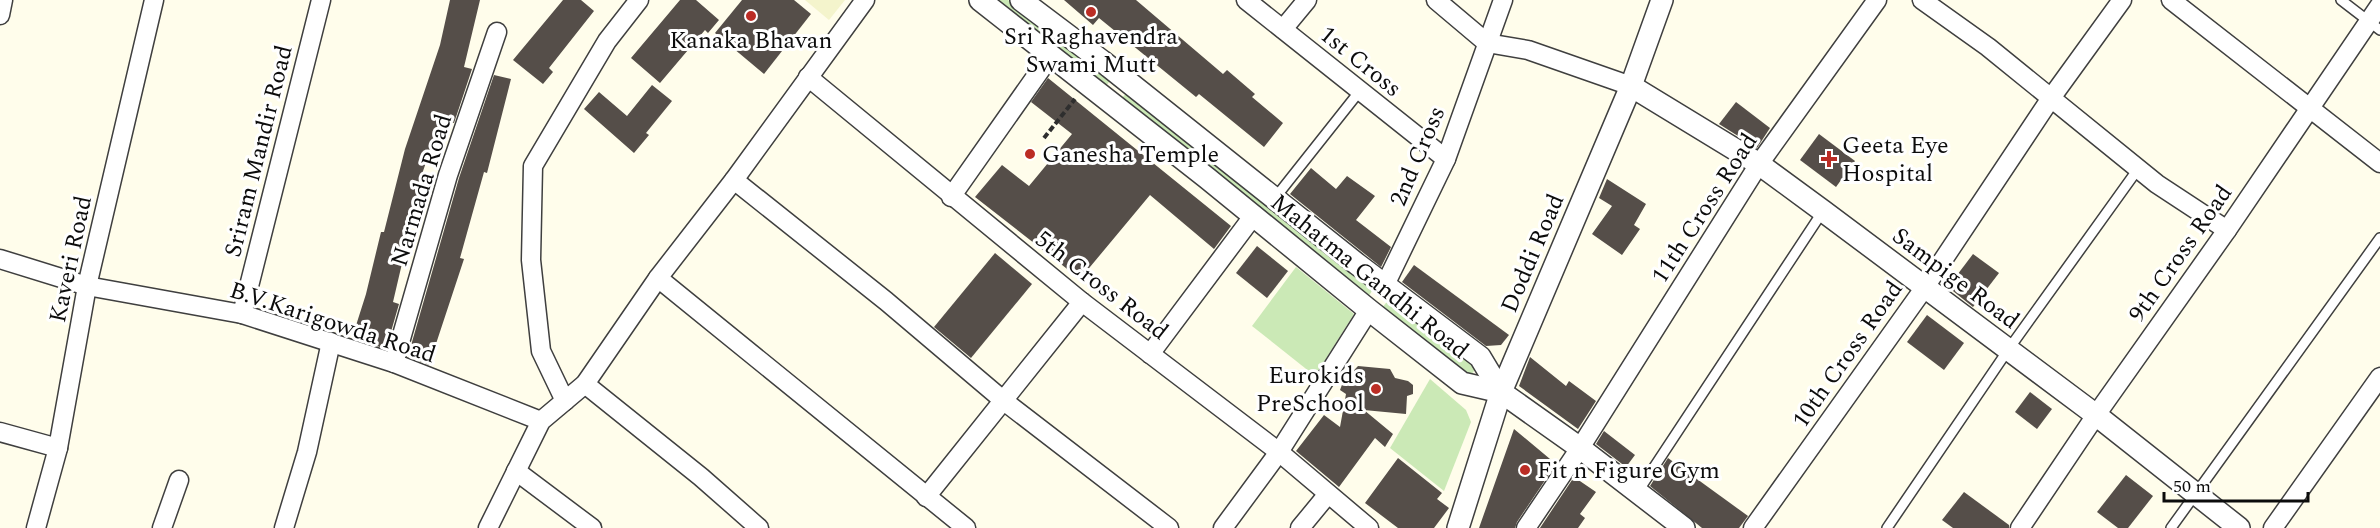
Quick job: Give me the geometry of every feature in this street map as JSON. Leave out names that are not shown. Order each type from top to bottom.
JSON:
[{"type":"street","points":[[0,15],[3,0]]},
{"type":"street","name":"Kaveri Road","points":[[36,528],[58,448],[87,286],[154,0]]},
{"type":"street","name":"Sriram Mandir Road","points":[[242,314],[321,0]]},
{"type":"street","points":[[565,401],[541,351],[531,260],[533,166],[607,41],[639,0]]},
{"type":"street","points":[[488,528],[541,421],[585,384],[658,278],[734,180],[865,0]]},
{"type":"street","name":"Mahatma Gandhi Road","points":[[980,0],[1254,215],[1462,383],[1501,392]]},
{"type":"street","name":"Mahatma Gandhi Road","points":[[1021,0],[1480,357],[1501,392]]},
{"type":"street","name":"1st Cross","points":[[1246,0],[1446,159]]},
{"type":"street","points":[[1283,30],[1307,0]]},
{"type":"street","points":[[1436,0],[1487,43],[1528,50],[1631,86]]},
{"type":"street","name":"2nd Cross","points":[[1385,285],[1446,159],[1503,0]]},
{"type":"street","name":"Doddi Road","points":[[1458,528],[1501,392],[1631,86],[1662,0]]},
{"type":"street","name":"11th Cross Road","points":[[1526,528],[1581,448],[1758,164],[1877,0]]},
{"type":"street","points":[[1922,0],[1988,47],[2139,169],[2227,230]]},
{"type":"street","name":"10th Cross Road","points":[[1753,528],[1924,286],[2051,98],[2121,0]]},
{"type":"street","points":[[2171,0],[2380,163]]},
{"type":"street","name":"9th Cross Road","points":[[2020,528],[2096,415],[2227,230],[2308,108],[2374,25],[2380,5]]},
{"type":"street","name":"Narmada Road","points":[[394,363],[448,175],[497,32]]},
{"type":"street","points":[[951,197],[1051,55]]},
{"type":"street","name":"5th Cross Road","points":[[808,77],[951,197],[1082,302],[1279,452],[1369,528]]},
{"type":"street","points":[[1108,100],[1125,81]]},
{"type":"street","name":"Sampige Road","points":[[1631,86],[1758,164],[1823,211],[2096,415],[2239,528]]},
{"type":"street","points":[[734,180],[886,301],[1004,401],[1169,528]]},
{"type":"street","points":[[1150,354],[1254,215]]},
{"type":"street","name":"B.V.Karigowda Road","points":[[0,259],[87,286],[242,314],[394,363],[541,421]]},
{"type":"street","points":[[658,278],[966,528]]},
{"type":"street","points":[[1223,528],[1279,452],[1385,285]]},
{"type":"street","points":[[926,497],[1082,302]]},
{"type":"street","points":[[284,528],[307,452],[331,342]]},
{"type":"street","points":[[2273,528],[2380,377]]},
{"type":"street","points":[[585,384],[701,477],[759,528]]},
{"type":"street","points":[[1501,392],[1581,448],[1684,528]]},
{"type":"street","points":[[0,432],[58,448]]},
{"type":"street","points":[[516,471],[592,528]]},
{"type":"street","points":[[162,528],[179,480]]},
{"type":"street","points":[[1300,528],[1328,494]]},
{"type":"lane","points":[[2341,0],[2374,25]]},
{"type":"lane","points":[[1275,198],[1359,92]]},
{"type":"lane","points":[[1887,528],[2008,350],[2139,169]]},
{"type":"lane","points":[[1637,493],[1823,211]]},
{"type":"lane","points":[[2171,528],[2194,492],[2380,238]]},
{"type":"path","points":[[1044,138],[1075,99]]},
{"type":"green space","points":[[805,0],[845,0],[829,20]]},
{"type":"green space","points":[[993,0],[1008,0],[1112,78],[1106,86]]},
{"type":"green space","points":[[1128,91],[1374,288],[1368,297],[1122,98]]},
{"type":"green space","points":[[1296,267],[1354,314],[1315,376],[1252,326]]},
{"type":"green space","points":[[1389,299],[1477,367],[1471,375],[1382,308]]},
{"type":"green space","points":[[1430,379],[1466,410],[1471,422],[1444,491],[1390,448]]},
{"type":"building","points":[[450,0],[480,0],[464,67],[472,69],[454,123],[441,119],[422,174],[426,175],[411,225],[393,302],[399,304],[386,349],[352,338],[366,294],[381,232],[384,232],[405,149],[440,45]]},
{"type":"building","points":[[563,0],[581,0],[594,11],[549,68],[553,72],[543,84],[513,60]]},
{"type":"building","points":[[680,0],[696,0],[719,20],[708,33],[705,30],[660,83],[631,58]]},
{"type":"building","points":[[742,0],[794,0],[811,14],[764,74],[715,33]]},
{"type":"building","points":[[1064,0],[1136,0],[1223,74],[1227,70],[1255,94],[1252,97],[1283,123],[1264,147],[1199,94],[1196,97],[1099,18],[1093,25]]},
{"type":"building","points":[[494,75],[511,79],[487,173],[484,172],[460,258],[464,259],[429,365],[408,356],[459,178]]},
{"type":"building","points":[[1048,78],[1231,226],[1214,249],[1150,195],[1080,279],[975,197],[1002,165],[1029,186],[1072,134],[1031,102]]},
{"type":"building","points":[[652,85],[672,101],[646,133],[649,135],[634,153],[584,109],[599,92],[627,116]]},
{"type":"building","points":[[1736,102],[1770,128],[1757,148],[1719,124]]},
{"type":"building","points":[[1819,134],[1855,161],[1836,187],[1800,160]]},
{"type":"building","points":[[1311,168],[1336,189],[1347,176],[1375,196],[1356,220],[1391,247],[1381,267],[1290,194]]},
{"type":"building","points":[[1607,179],[1646,204],[1634,225],[1640,229],[1622,255],[1592,234],[1612,206],[1599,198]]},
{"type":"building","points":[[1257,246],[1288,271],[1267,298],[1236,273]]},
{"type":"building","points":[[995,253],[1032,284],[971,358],[934,327]]},
{"type":"building","points":[[1973,254],[1999,273],[1973,307],[1948,287]]},
{"type":"building","points":[[1414,265],[1509,335],[1501,345],[1486,346],[1402,282]]},
{"type":"building","points":[[1927,315],[1964,343],[1944,370],[1907,342]]},
{"type":"building","points":[[1530,357],[1566,386],[1569,381],[1596,401],[1578,429],[1519,386]]},
{"type":"building","points":[[1358,366],[1390,369],[1395,378],[1408,381],[1413,385],[1413,394],[1407,396],[1406,414],[1364,410],[1393,434],[1385,447],[1375,438],[1339,487],[1296,451],[1324,415],[1340,427],[1346,394],[1340,390],[1343,382]]},
{"type":"building","points":[[2030,392],[2052,409],[2037,429],[2015,412]]},
{"type":"building","points":[[1514,429],[1556,464],[1515,528],[1479,528]]},
{"type":"building","points":[[1604,431],[1635,455],[1626,467],[1596,444]]},
{"type":"building","points":[[1398,458],[1442,493],[1437,499],[1449,508],[1434,528],[1398,528],[1365,503]]},
{"type":"building","points":[[1668,458],[1748,516],[1739,528],[1702,528],[1650,486]]},
{"type":"building","points":[[2126,475],[2153,496],[2128,528],[2118,528],[2097,512]]},
{"type":"building","points":[[1574,477],[1596,492],[1580,514],[1585,518],[1578,528],[1540,528]]},
{"type":"building","points":[[1964,492],[2009,525],[2009,528],[1953,528],[1942,520]]},
{"type":"place","name":"Sri Raghavendra Swami Mutt","points":[[1091,12]]},
{"type":"place","name":"Kanaka Bhavan","points":[[751,16]]},
{"type":"place","name":"Ganesha Temple","points":[[1030,154]]},
{"type":"place","name":"Geeta Eye Hospital","points":[[1829,159]]},
{"type":"place","name":"Eurokids PreSchool","points":[[1376,389]]},
{"type":"place","name":"Fit n Figure Gym","points":[[1525,470]]}]
